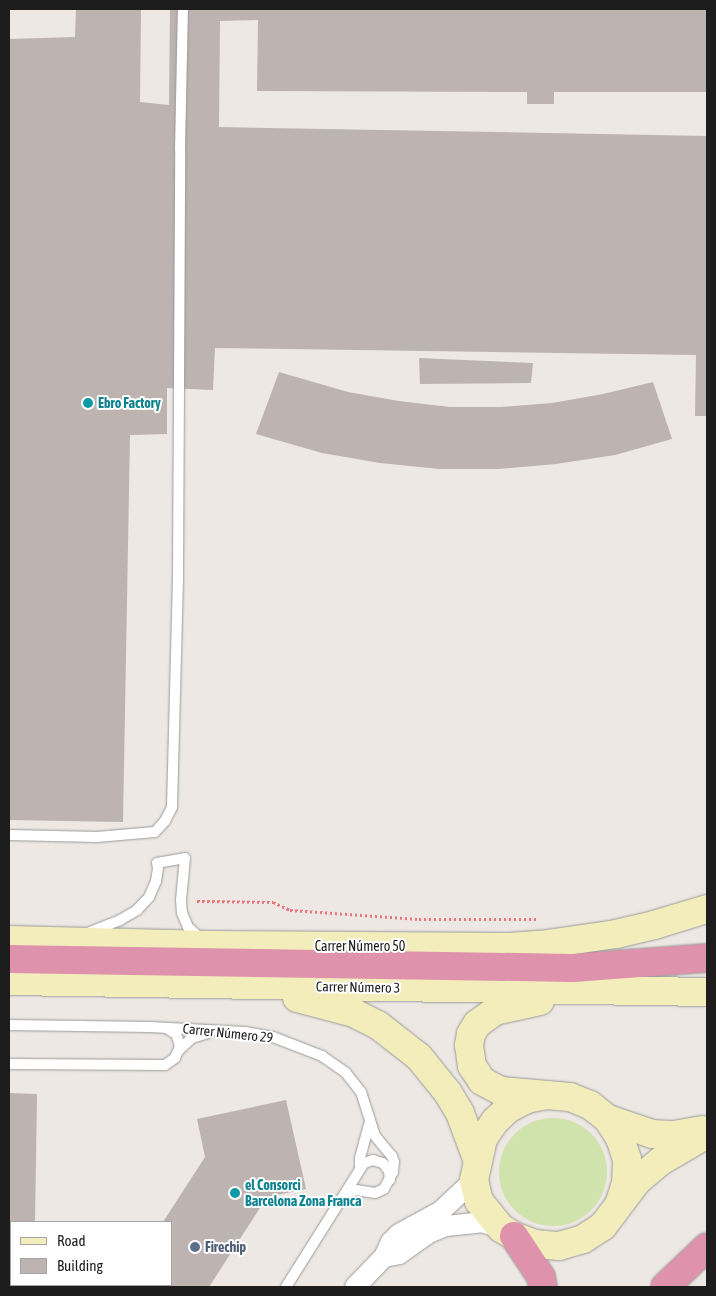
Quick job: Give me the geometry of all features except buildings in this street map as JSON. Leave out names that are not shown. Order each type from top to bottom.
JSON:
[{"type":"highway","points":[[9,959],[573,968],[707,958]]},
{"type":"highway","points":[[508,1232],[541,1277],[543,1287]]},
{"type":"highway","points":[[665,1287],[707,1247]]},
{"type":"street","name":"Carrer Número 50","points":[[9,940],[210,945],[479,947],[540,945],[616,934],[654,926],[707,909]]},
{"type":"street","name":"Carrer Número 3","points":[[9,980],[242,986],[707,992]]},
{"type":"street","points":[[242,986],[339,1008],[378,1025],[419,1057],[448,1093],[460,1113],[475,1170],[479,1201],[508,1232]]},
{"type":"street","points":[[593,990],[495,1011],[477,1024],[471,1034],[469,1056],[472,1066],[486,1084],[501,1092],[570,1097],[590,1105],[608,1119],[652,1134],[674,1135],[707,1129]]},
{"type":"street","points":[[355,1287],[384,1256],[391,1242],[399,1234],[441,1211],[475,1170],[482,1139],[495,1121],[509,1108],[527,1099],[547,1095]]},
{"type":"street","points":[[608,1119],[620,1138],[627,1159],[626,1183],[618,1206]]},
{"type":"street","points":[[384,1256],[399,1254],[431,1232],[446,1226],[482,1222],[535,1244],[559,1246],[583,1239],[603,1226],[637,1181],[661,1161],[707,1134]]},
{"type":"lane","points":[[9,835],[98,837],[155,832],[165,821],[172,807],[178,575],[182,9]]},
{"type":"lane","points":[[63,942],[120,920],[137,910],[149,897],[156,881],[158,868],[156,863],[185,858],[182,913],[194,935],[210,945]]},
{"type":"lane","name":"Carrer Número 29","points":[[9,1025],[165,1028],[274,1036],[322,1056],[355,1083],[366,1102],[370,1122],[377,1141],[392,1156],[394,1168],[390,1181]]},
{"type":"lane","name":"Carrer Número 29","points":[[9,1064],[162,1066],[173,1061],[179,1050],[180,1043],[176,1034],[165,1028]]},
{"type":"lane","points":[[179,1050],[192,1038],[200,1034],[222,1031]]},
{"type":"lane","points":[[365,1191],[358,1182],[360,1158],[366,1143],[370,1122]]},
{"type":"lane","points":[[286,1287],[359,1170],[373,1160],[383,1163],[390,1171],[390,1181],[380,1192],[351,1192],[340,1202]]},
{"type":"path","name":"Carrer Número 50","points":[[191,901],[273,902],[290,910],[419,919],[540,919]]},
{"type":"green space","points":[[553,1118],[574,1122],[591,1134],[603,1151],[607,1172],[603,1193],[591,1210],[574,1222],[553,1226],[532,1222],[515,1210],[503,1193],[499,1172],[503,1151],[515,1134],[532,1122]]},
{"type":"place","name":"Ebro Factory","points":[[88,403]]},
{"type":"place","name":"el Consorci Barcelona Zona Franca","points":[[235,1193]]},
{"type":"place","name":"Firechip","points":[[195,1247]]}]
